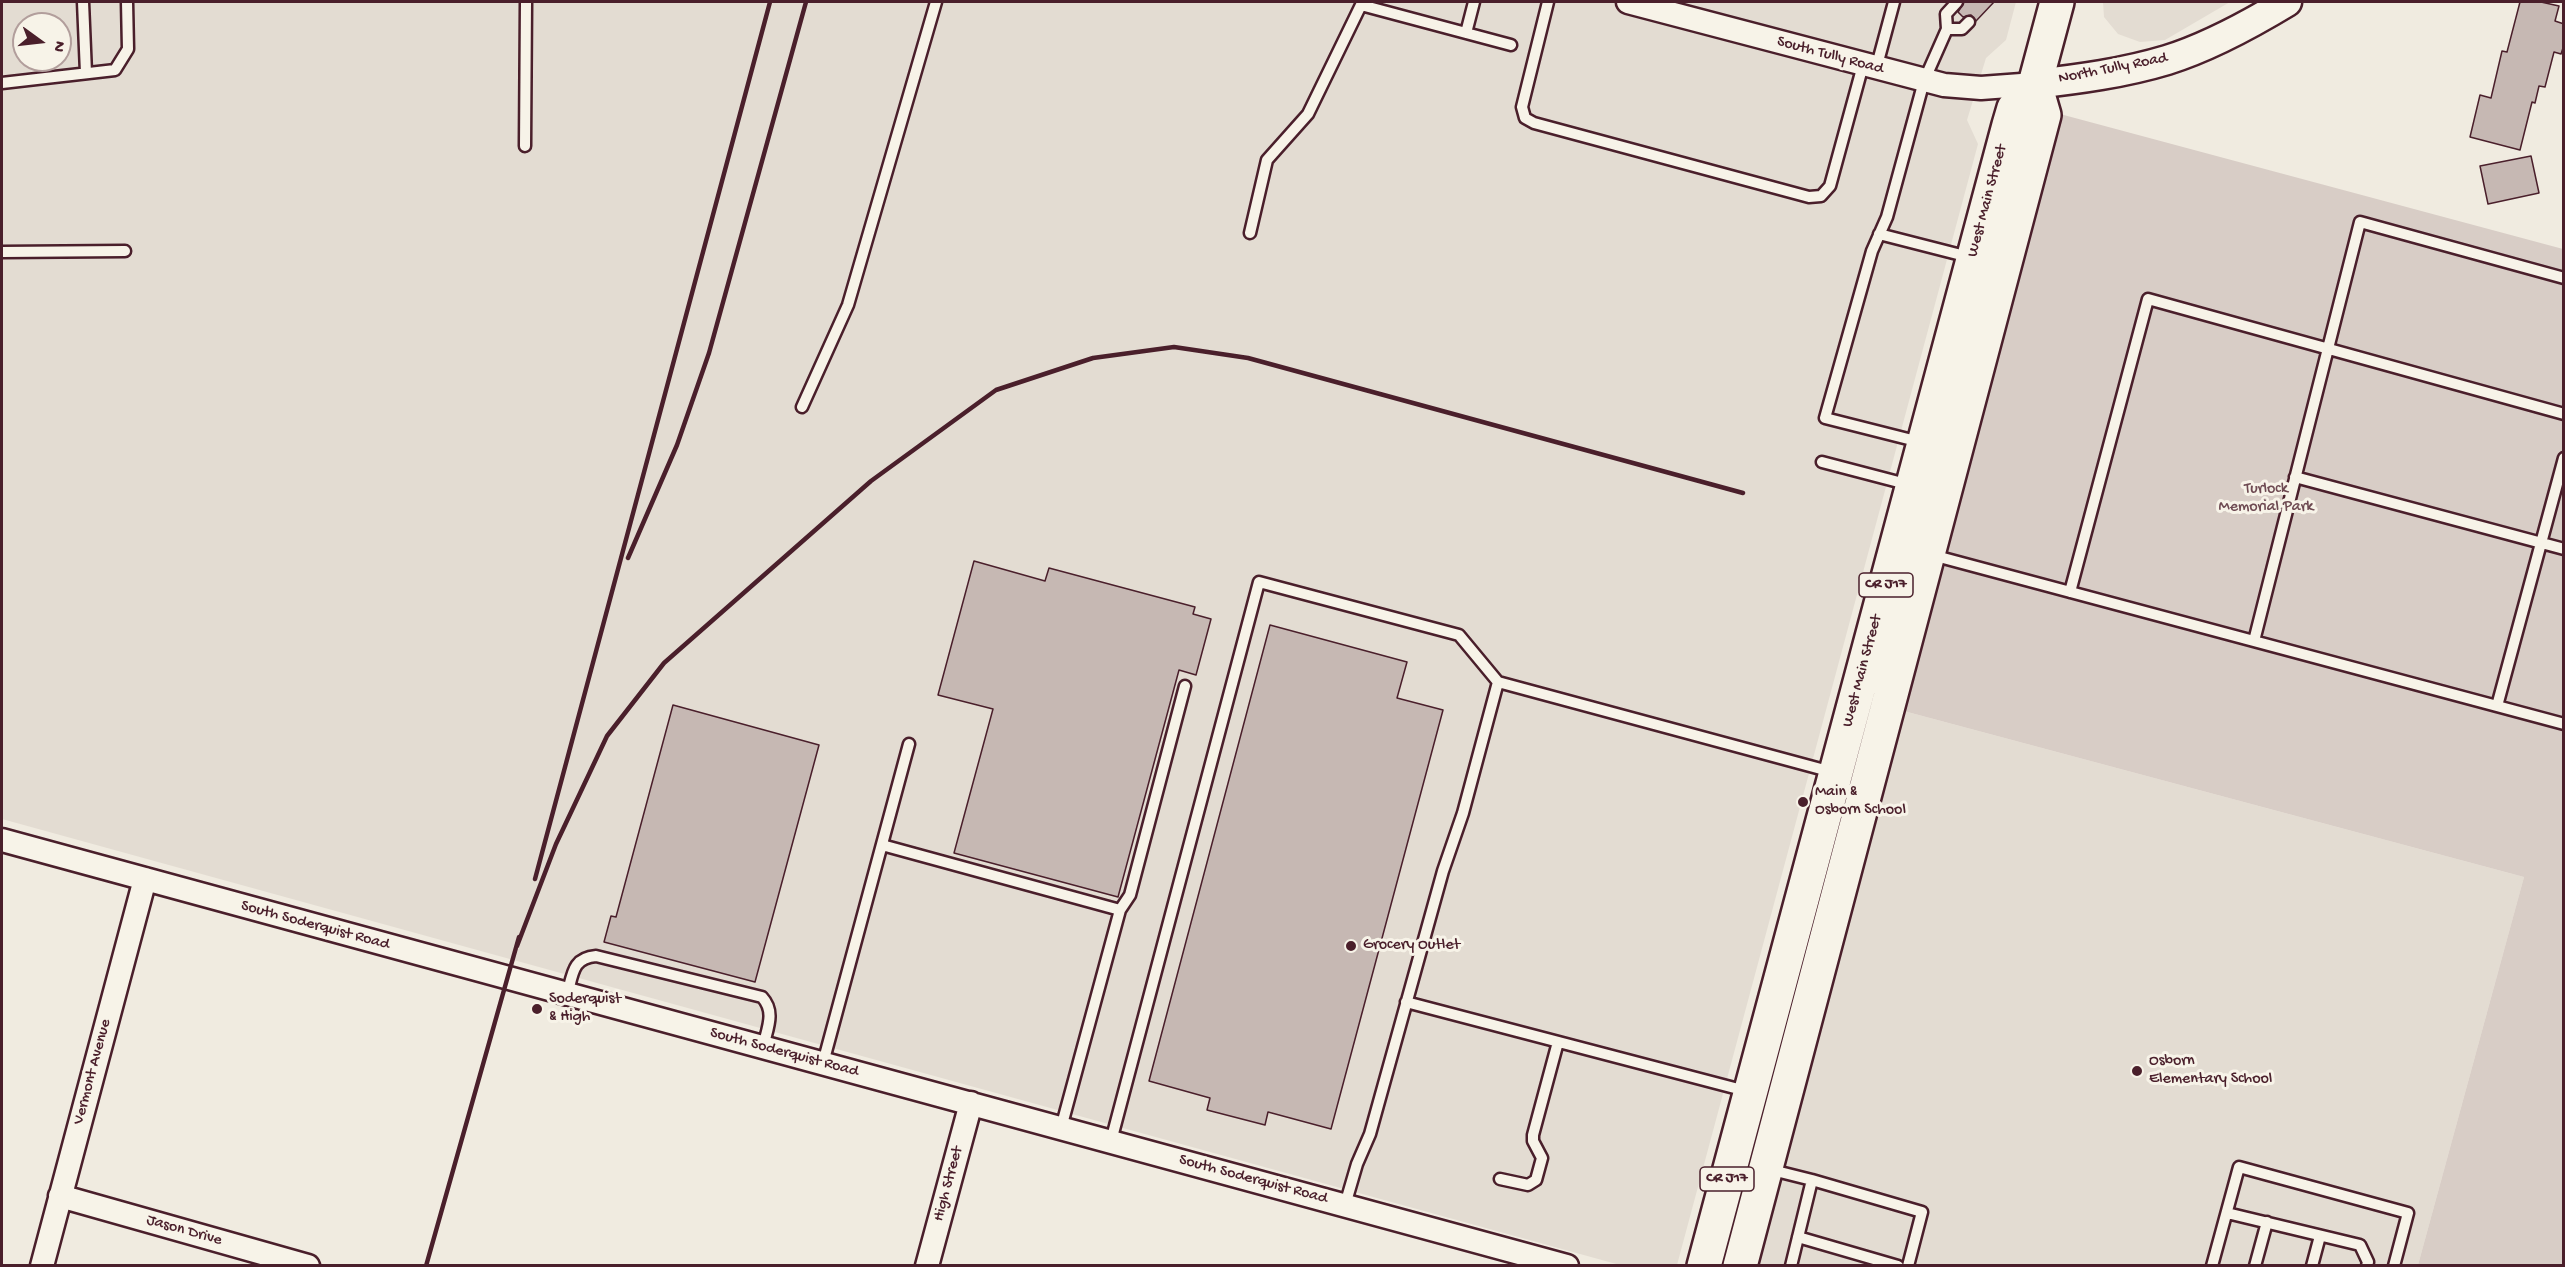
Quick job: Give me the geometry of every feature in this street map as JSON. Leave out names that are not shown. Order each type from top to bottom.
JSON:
[{"type":"main road","name":"West Main Street","points":[[1740,1266],[1929,554],[1928,490],[1923,443],[2014,108],[2035,84],[2057,2]]},
{"type":"main road","name":"West Main Street","points":[[1704,1266],[1835,773],[1928,490],[2044,116],[2035,84]]},
{"type":"street","name":"South Tully Road","points":[[1628,2],[1924,81],[1967,88],[2035,84]]},
{"type":"street","name":"North Tully Road","points":[[2035,84],[2096,76],[2169,59],[2229,35],[2287,2]]},
{"type":"street","name":"South Soderquist Road","points":[[2,840],[1555,1264]]},
{"type":"street","name":"Vermont Avenue","points":[[42,1266],[145,879]]},
{"type":"street","name":"High Street","points":[[927,1266],[971,1103]]},
{"type":"street","name":"Jason Drive","points":[[60,1196],[308,1266]]},
{"type":"lane","points":[[83,2],[86,73]]},
{"type":"lane","points":[[2,83],[115,70],[128,49],[127,2]]},
{"type":"lane","points":[[525,146],[526,2]]},
{"type":"lane","points":[[802,407],[848,305],[936,2]]},
{"type":"lane","points":[[1466,33],[1474,2]]},
{"type":"lane","points":[[1548,2],[1522,107],[1525,118],[1545,126],[1809,197],[1821,196],[1830,186],[1869,67],[1894,2]]},
{"type":"lane","points":[[1923,443],[1825,418],[1872,251],[1887,217],[1924,81],[1947,29],[1946,14],[1957,2]]},
{"type":"lane","points":[[1250,233],[1267,160],[1308,114],[1362,3],[1511,45]]},
{"type":"lane","points":[[1947,29],[1962,29],[1969,22]]},
{"type":"lane","points":[[2254,641],[2360,222],[2564,278]]},
{"type":"lane","points":[[1880,234],[1972,258]]},
{"type":"lane","points":[[2,252],[125,251]]},
{"type":"lane","points":[[2070,592],[2148,299],[2564,414]]},
{"type":"lane","points":[[2497,706],[2564,458]]},
{"type":"lane","points":[[1822,462],[1928,490]]},
{"type":"lane","points":[[2295,477],[2564,549]]},
{"type":"lane","points":[[1929,554],[2564,724]]},
{"type":"lane","points":[[1111,1141],[1259,582],[1459,635],[1498,682],[1835,773]]},
{"type":"lane","points":[[1345,1205],[1357,1164],[1370,1134],[1443,871],[1464,813],[1498,682]]},
{"type":"lane","points":[[1061,1128],[1120,910],[1130,895],[1185,686]]},
{"type":"lane","points":[[823,1063],[909,744]]},
{"type":"lane","points":[[882,845],[1120,910]]},
{"type":"lane","points":[[567,995],[578,962],[585,957],[596,956],[762,997],[770,1005],[771,1015],[763,1047]]},
{"type":"lane","points":[[1406,1002],[1749,1092]]},
{"type":"lane","points":[[1500,1179],[1528,1185],[1536,1180],[1542,1158],[1533,1141],[1533,1135],[1558,1042]]},
{"type":"lane","points":[[2212,1266],[2239,1167],[2408,1213],[2394,1266]]},
{"type":"lane","points":[[1766,1168],[1922,1212],[1908,1266]]},
{"type":"lane","points":[[1791,1266],[1812,1180]]},
{"type":"lane","points":[[2227,1213],[2360,1245],[2368,1262],[2367,1266]]},
{"type":"lane","points":[[2255,1266],[2267,1222]]},
{"type":"lane","points":[[2312,1266],[2320,1236]]},
{"type":"lane","points":[[1798,1237],[1898,1266]]},
{"type":"shaded area","points":[[2,2],[2016,2],[2006,40],[1986,58],[1967,120],[1978,144],[1677,1265],[1620,1265],[2,819]]},
{"type":"shaded area","points":[[2103,2],[2230,2],[2165,40],[2140,42],[2118,34],[2104,17]]},
{"type":"shaded area","name":"Osborn Elementary School","points":[[1900,710],[2524,877],[2418,1265],[1750,1266]]},
{"type":"green space","name":"Turlock Memorial Park","points":[[2060,114],[2563,249],[2563,1265],[2418,1265],[2524,877],[1900,710]]},
{"type":"building","points":[[1964,2],[1994,2],[1976,21],[1971,15],[1963,17],[1958,12]]},
{"type":"building","points":[[2520,2],[2541,2],[2559,6],[2555,21],[2564,24],[2564,45],[2561,54],[2554,52],[2545,87],[2539,86],[2535,103],[2532,102],[2520,150],[2470,137],[2480,95],[2491,98],[2502,51],[2507,52]]},
{"type":"building","points":[[2531,156],[2539,193],[2488,204],[2480,166]]},
{"type":"building","points":[[974,561],[1045,581],[1049,568],[1195,607],[1193,614],[1211,619],[1196,675],[1179,670],[1118,897],[954,853],[993,709],[938,695]]},
{"type":"building","points":[[1270,625],[1407,662],[1397,698],[1443,710],[1331,1129],[1268,1112],[1265,1125],[1207,1110],[1210,1098],[1149,1081]]},
{"type":"building","points":[[673,705],[819,745],[755,982],[604,942],[611,916],[616,917]]},
{"type":"railway","points":[[535,879],[770,2]]},
{"type":"railway","points":[[628,558],[677,445],[709,353],[806,2]]},
{"type":"railway","points":[[517,946],[556,844],[607,736],[664,663],[871,481],[996,390],[1093,358],[1174,347],[1248,358],[1743,493]]},
{"type":"railway","points":[[426,1266],[519,937]]},
{"type":"place","name":"Main & Osborn School","points":[[1803,802]]},
{"type":"place","name":"Grocery Outlet","points":[[1351,946]]},
{"type":"place","name":"Soderquist & High","points":[[537,1009]]},
{"type":"place","name":"Osborn Elementary School","points":[[2137,1071]]}]
